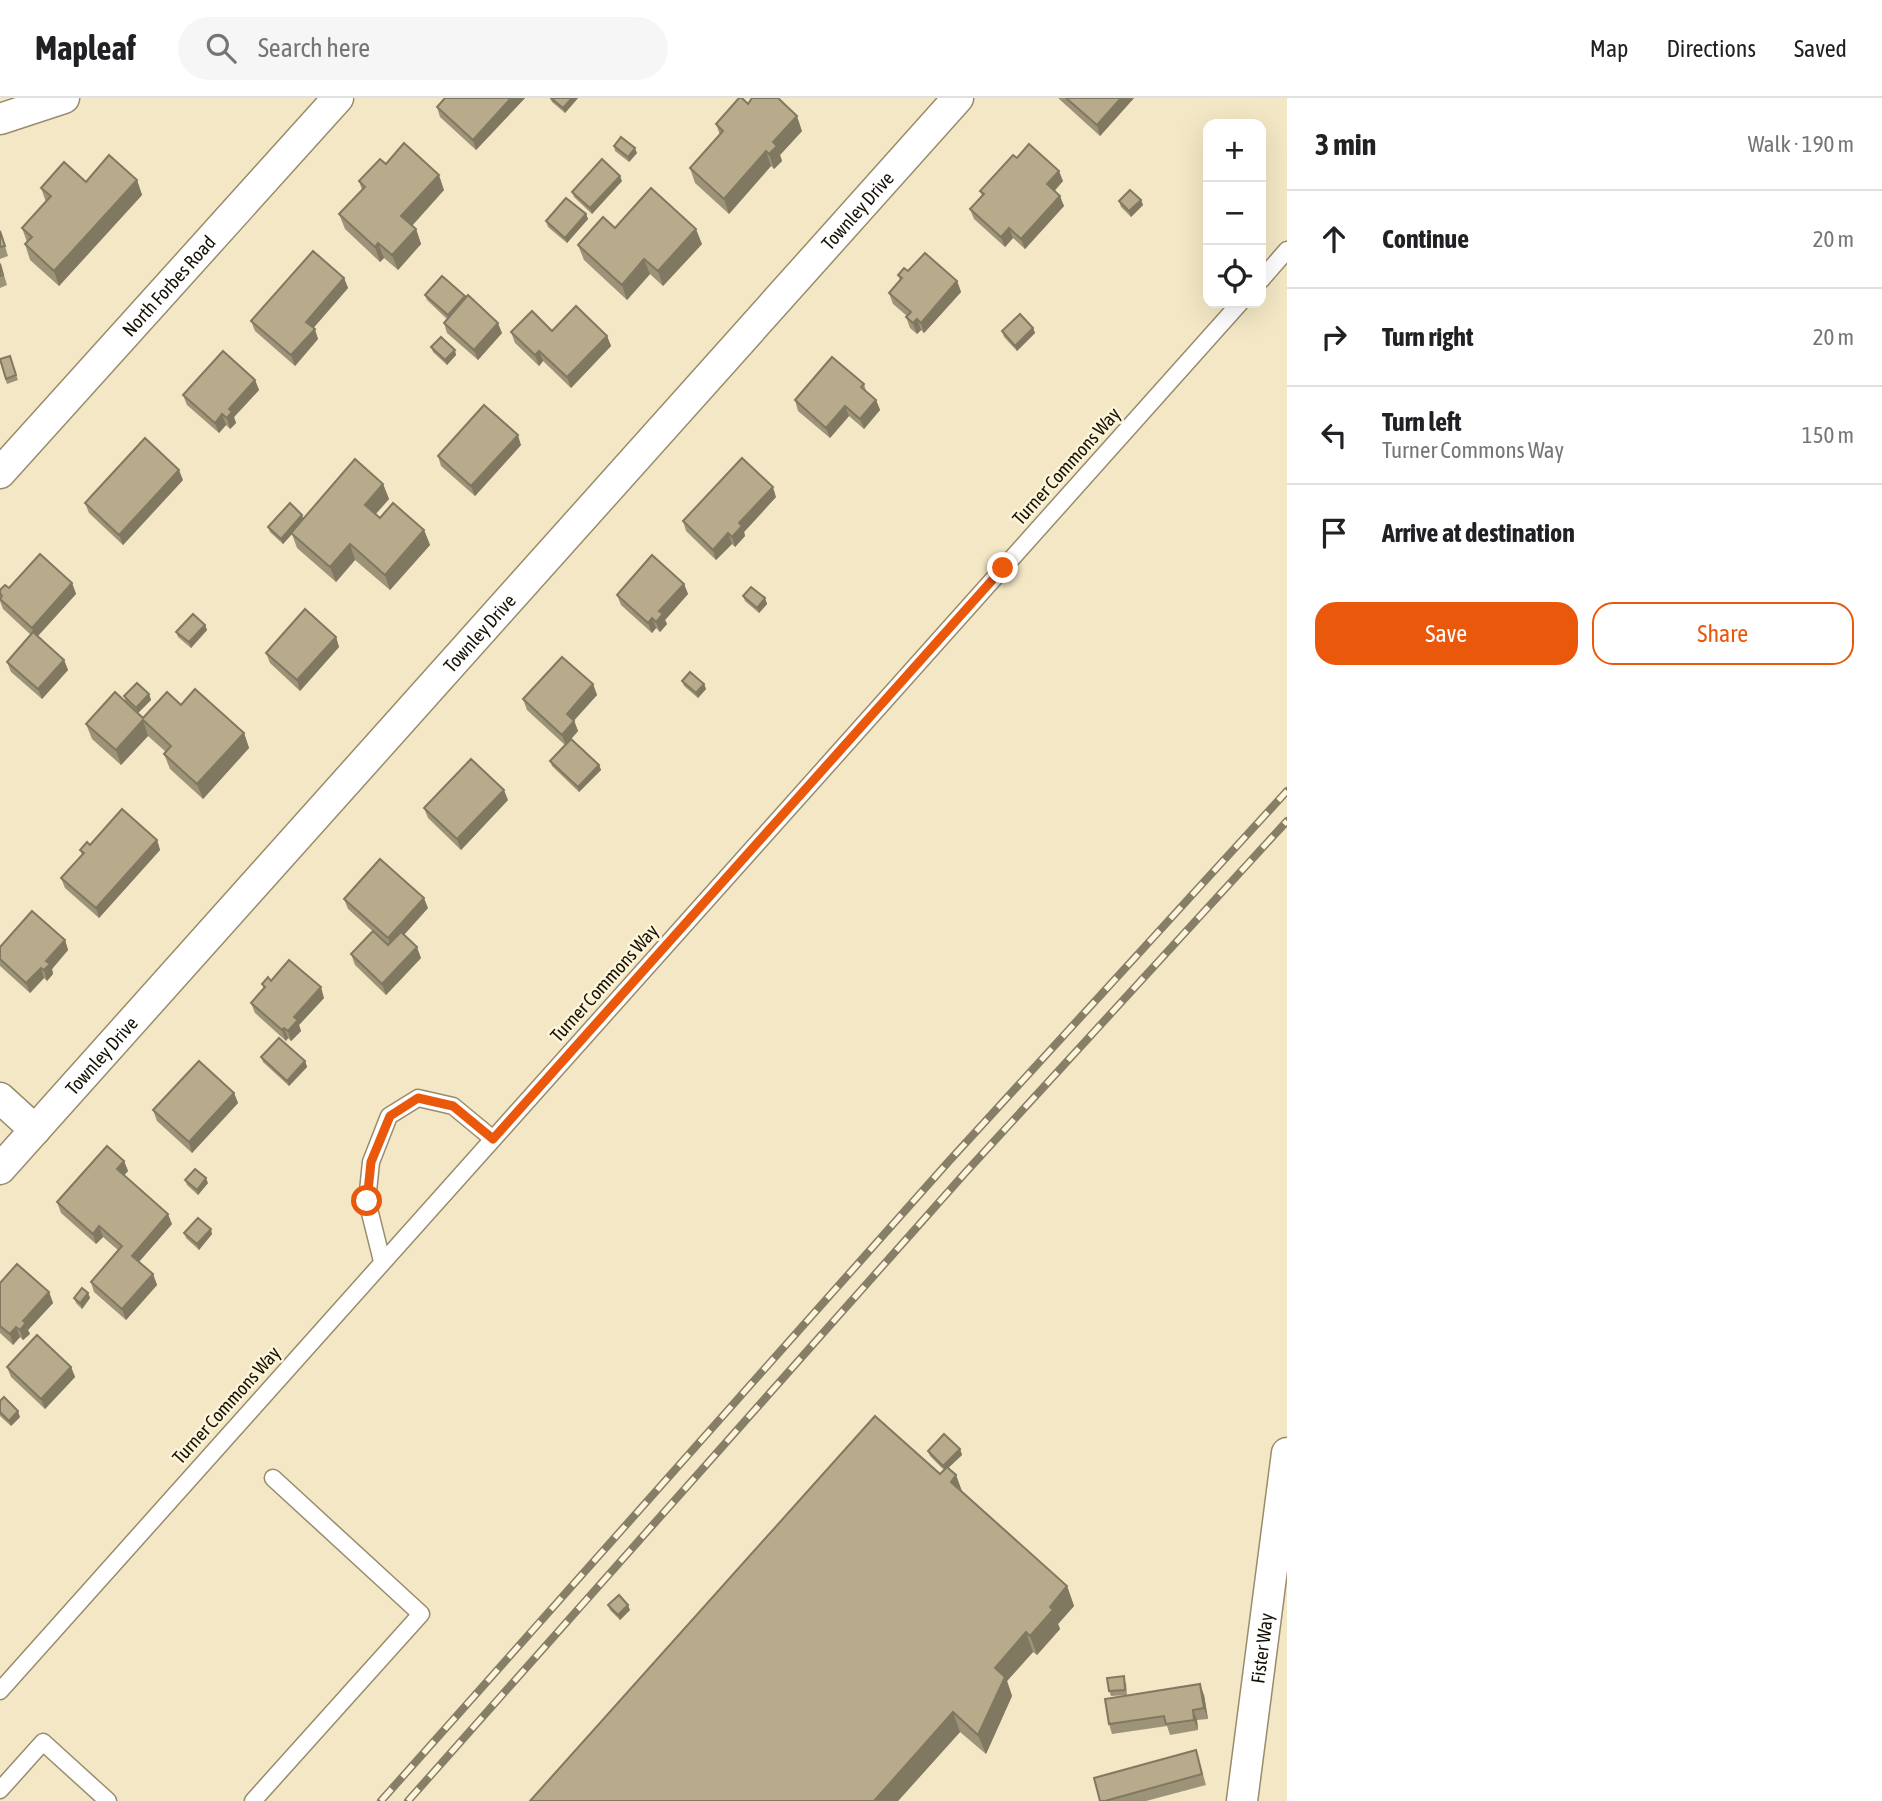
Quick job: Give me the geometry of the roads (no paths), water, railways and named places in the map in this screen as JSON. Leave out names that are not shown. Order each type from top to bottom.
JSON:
[{"type":"street","points":[[0,119],[64,98]]},
{"type":"street","name":"North Forbes Road","points":[[0,473],[338,98]]},
{"type":"street","name":"Townley Drive","points":[[0,1169],[958,98]]},
{"type":"street","points":[[0,1098],[35,1130]]},
{"type":"street","name":"Fister Way","points":[[1242,1801],[1287,1453]]},
{"type":"lane","points":[[1266,274],[1287,250]]},
{"type":"lane","name":"Turner Commons Way","points":[[0,1691],[1236,308]]},
{"type":"lane","points":[[382,1261],[367,1201],[371,1162],[390,1116],[418,1098],[453,1106],[493,1139]]},
{"type":"lane","points":[[253,1801],[421,1614],[273,1478]]},
{"type":"lane","points":[[0,1790],[43,1742],[108,1801]]},
{"type":"railway","points":[[381,1801],[950,1160],[1287,791]]},
{"type":"railway","points":[[408,1801],[965,1173],[1287,821]]}]
